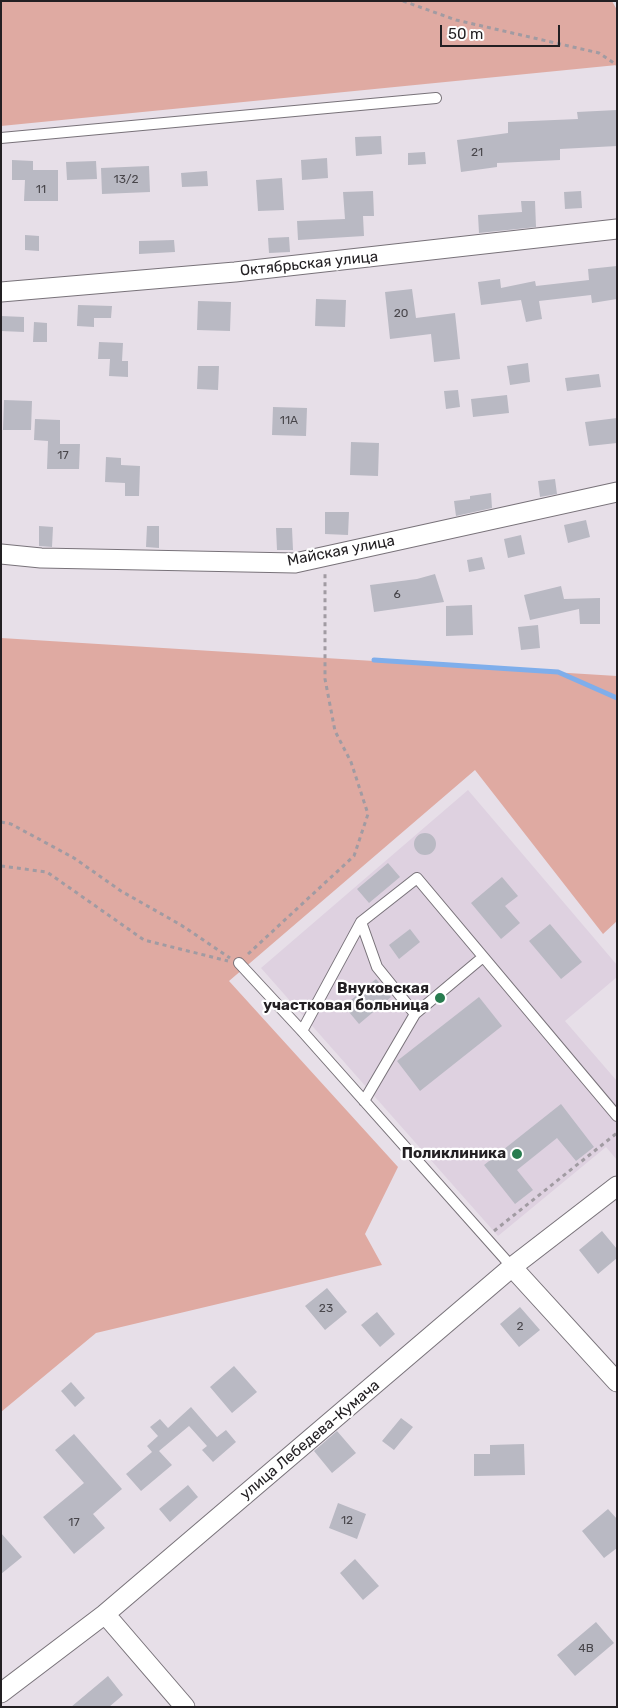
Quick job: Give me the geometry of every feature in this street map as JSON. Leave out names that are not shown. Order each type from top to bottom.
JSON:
[{"type":"street","name":"Октябрьская улица","points":[[1,292],[235,272],[617,229]]},
{"type":"street","name":"Майская улица","points":[[1,554],[41,558],[294,563],[617,492]]},
{"type":"street","name":"улица Лебедева-Кумача","points":[[1,1693],[105,1614],[512,1268],[617,1186]]},
{"type":"street","points":[[512,1268],[617,1382]]},
{"type":"street","points":[[105,1614],[185,1707]]},
{"type":"lane","points":[[1,138],[436,98]]},
{"type":"lane","points":[[302,1031],[361,922],[417,878],[617,1116]]},
{"type":"lane","points":[[361,922],[377,966],[415,1014]]},
{"type":"lane","points":[[364,1101],[415,1014],[483,957]]},
{"type":"lane","points":[[239,963],[302,1031],[512,1268]]},
{"type":"path","points":[[403,1],[456,20],[599,53],[617,65]]},
{"type":"path","points":[[239,963],[354,856],[368,814],[351,762],[334,731],[325,679],[325,556]]},
{"type":"path","points":[[1,822],[11,824],[74,858],[122,891],[181,925],[239,963]]},
{"type":"path","points":[[1,866],[48,872],[144,940],[239,963]]},
{"type":"path","points":[[486,1238],[617,1133]]},
{"type":"shaded area","points":[[1,1],[612,1],[617,10],[617,65],[1,126]]},
{"type":"shaded area","points":[[1,638],[617,676],[617,921],[603,934],[475,770],[229,981],[398,1167],[365,1234],[382,1265],[96,1333],[1,1412]]},
{"type":"shaded area","name":"Внуковская участковая больница","points":[[468,790],[617,965],[617,977],[565,1021],[617,1081],[617,1160],[606,1147],[498,1236],[261,968]]},
{"type":"building","points":[[617,110],[617,146],[560,149],[560,160],[497,163],[497,167],[461,172],[457,140],[508,133],[508,122],[578,119],[577,112]]},
{"type":"building","points":[[381,136],[382,154],[356,156],[355,137]]},
{"type":"building","points":[[425,152],[426,164],[408,165],[408,153]]},
{"type":"building","points":[[327,158],[328,178],[302,180],[301,160]]},
{"type":"building","points":[[12,160],[33,161],[33,170],[58,170],[58,201],[24,201],[25,180],[12,180]]},
{"type":"building","points":[[96,161],[97,179],[67,180],[66,162]]},
{"type":"building","points":[[149,166],[150,192],[102,194],[101,168]]},
{"type":"building","points":[[207,171],[208,186],[182,187],[181,173]]},
{"type":"building","points":[[282,178],[284,210],[258,211],[256,180]]},
{"type":"building","points":[[373,191],[374,216],[363,216],[364,236],[298,240],[297,221],[345,219],[343,192]]},
{"type":"building","points":[[581,191],[582,208],[565,209],[564,192]]},
{"type":"building","points":[[521,201],[535,201],[536,227],[479,233],[478,215],[522,212]]},
{"type":"building","points":[[25,235],[39,236],[39,251],[25,250]]},
{"type":"building","points":[[289,237],[290,252],[269,253],[268,238]]},
{"type":"building","points":[[174,240],[175,252],[139,254],[139,241]]},
{"type":"building","points":[[617,266],[617,299],[592,303],[591,295],[539,301],[542,319],[526,322],[521,300],[481,305],[478,282],[500,279],[501,288],[535,281],[536,286],[589,280],[588,269]]},
{"type":"building","points":[[412,289],[416,318],[455,313],[460,359],[434,362],[431,334],[390,339],[385,292]]},
{"type":"building","points":[[316,299],[346,300],[345,327],[315,326]]},
{"type":"building","points":[[198,301],[231,302],[230,331],[197,330]]},
{"type":"building","points":[[78,305],[112,306],[111,318],[94,318],[94,327],[77,326]]},
{"type":"building","points":[[1,316],[24,317],[24,332],[1,331]]},
{"type":"building","points":[[34,322],[47,323],[47,342],[33,342]]},
{"type":"building","points":[[99,342],[123,343],[122,361],[128,361],[128,377],[109,376],[110,359],[98,359]]},
{"type":"building","points":[[528,363],[530,382],[510,385],[507,366]]},
{"type":"building","points":[[198,366],[219,366],[218,390],[197,389]]},
{"type":"building","points":[[599,374],[601,387],[567,391],[565,378]]},
{"type":"building","points":[[458,390],[460,407],[446,409],[444,391]]},
{"type":"building","points":[[507,395],[509,413],[473,417],[471,399]]},
{"type":"building","points":[[4,400],[32,401],[31,430],[3,430]]},
{"type":"building","points":[[273,407],[307,408],[306,436],[272,435]]},
{"type":"building","points":[[617,418],[617,443],[589,446],[585,422]]},
{"type":"building","points":[[35,419],[60,420],[60,444],[80,444],[79,469],[47,469],[48,441],[34,440]]},
{"type":"building","points":[[351,442],[379,443],[378,476],[350,475]]},
{"type":"building","points":[[106,457],[121,458],[121,465],[140,466],[139,496],[125,496],[125,483],[105,482]]},
{"type":"building","points":[[555,479],[557,494],[540,497],[538,481]]},
{"type":"building","points":[[491,493],[492,508],[456,516],[454,501],[470,499],[470,496]]},
{"type":"building","points":[[325,512],[349,512],[348,535],[325,534]]},
{"type":"building","points":[[586,520],[590,537],[568,543],[564,525]]},
{"type":"building","points":[[39,526],[53,527],[52,547],[39,546]]},
{"type":"building","points":[[147,526],[159,526],[159,548],[146,547]]},
{"type":"building","points":[[276,528],[292,528],[293,550],[277,550]]},
{"type":"building","points":[[521,535],[525,554],[508,558],[504,539]]},
{"type":"building","points":[[482,557],[485,569],[469,572],[467,560]]},
{"type":"building","points":[[435,574],[444,602],[374,612],[370,585],[417,579]]},
{"type":"building","points":[[561,586],[564,599],[600,598],[600,624],[580,624],[579,609],[530,620],[524,595]]},
{"type":"building","points":[[472,605],[473,635],[446,636],[446,606]]},
{"type":"building","points":[[538,625],[540,648],[521,650],[518,627]]},
{"type":"building","points":[[425,833],[433,836],[436,844],[433,852],[425,855],[417,852],[414,844],[417,836]]},
{"type":"building","points":[[388,863],[400,877],[369,903],[357,889]]},
{"type":"building","points":[[502,877],[518,896],[505,906],[520,923],[501,939],[471,903]]},
{"type":"building","points":[[550,924],[582,962],[561,979],[529,941]]},
{"type":"building","points":[[410,929],[420,942],[399,959],[389,945]]},
{"type":"building","points":[[376,979],[391,997],[359,1024],[344,1006]]},
{"type":"building","points":[[479,997],[502,1026],[420,1091],[397,1061]]},
{"type":"building","name":"Поликлиника","points":[[561,1104],[594,1147],[576,1161],[557,1138],[517,1170],[533,1190],[515,1204],[484,1165]]},
{"type":"building","points":[[602,1231],[617,1249],[617,1258],[598,1274],[579,1250]]},
{"type":"building","points":[[327,1288],[347,1312],[325,1330],[305,1306]]},
{"type":"building","points":[[520,1307],[540,1330],[519,1347],[500,1324]]},
{"type":"building","points":[[377,1312],[395,1334],[380,1347],[361,1325]]},
{"type":"building","points":[[234,1366],[257,1392],[232,1413],[210,1387]]},
{"type":"building","points":[[71,1382],[85,1398],[75,1407],[61,1391]]},
{"type":"building","points":[[191,1407],[217,1437],[226,1430],[236,1442],[213,1462],[202,1450],[207,1446],[189,1426],[159,1451],[172,1465],[141,1491],[126,1474],[152,1452],[147,1446],[158,1436],[150,1427],[160,1419],[168,1428]]},
{"type":"building","points":[[401,1418],[413,1427],[394,1450],[382,1441]]},
{"type":"building","points":[[337,1431],[356,1453],[332,1473],[314,1451]]},
{"type":"building","points":[[74,1434],[122,1489],[93,1514],[105,1528],[74,1554],[43,1517],[84,1483],[55,1450]]},
{"type":"building","points":[[524,1444],[525,1475],[474,1476],[474,1454],[490,1454],[490,1445]]},
{"type":"building","points":[[188,1485],[198,1497],[170,1522],[159,1509]]},
{"type":"building","points":[[338,1503],[366,1514],[357,1539],[329,1528]]},
{"type":"building","points":[[608,1509],[617,1519],[617,1548],[604,1558],[582,1531]]},
{"type":"building","points":[[1,1533],[22,1557],[1,1574]]},
{"type":"building","points":[[355,1559],[379,1586],[363,1600],[340,1573]]},
{"type":"building","points":[[596,1622],[614,1643],[575,1676],[557,1655]]},
{"type":"building","points":[[108,1676],[123,1695],[109,1707],[71,1707]]},
{"type":"waterway","points":[[374,660],[558,672],[617,698]]},
{"type":"place","name":"Внуковская участковая больница","points":[[440,998]]},
{"type":"place","name":"Поликлиника","points":[[517,1154]]}]
